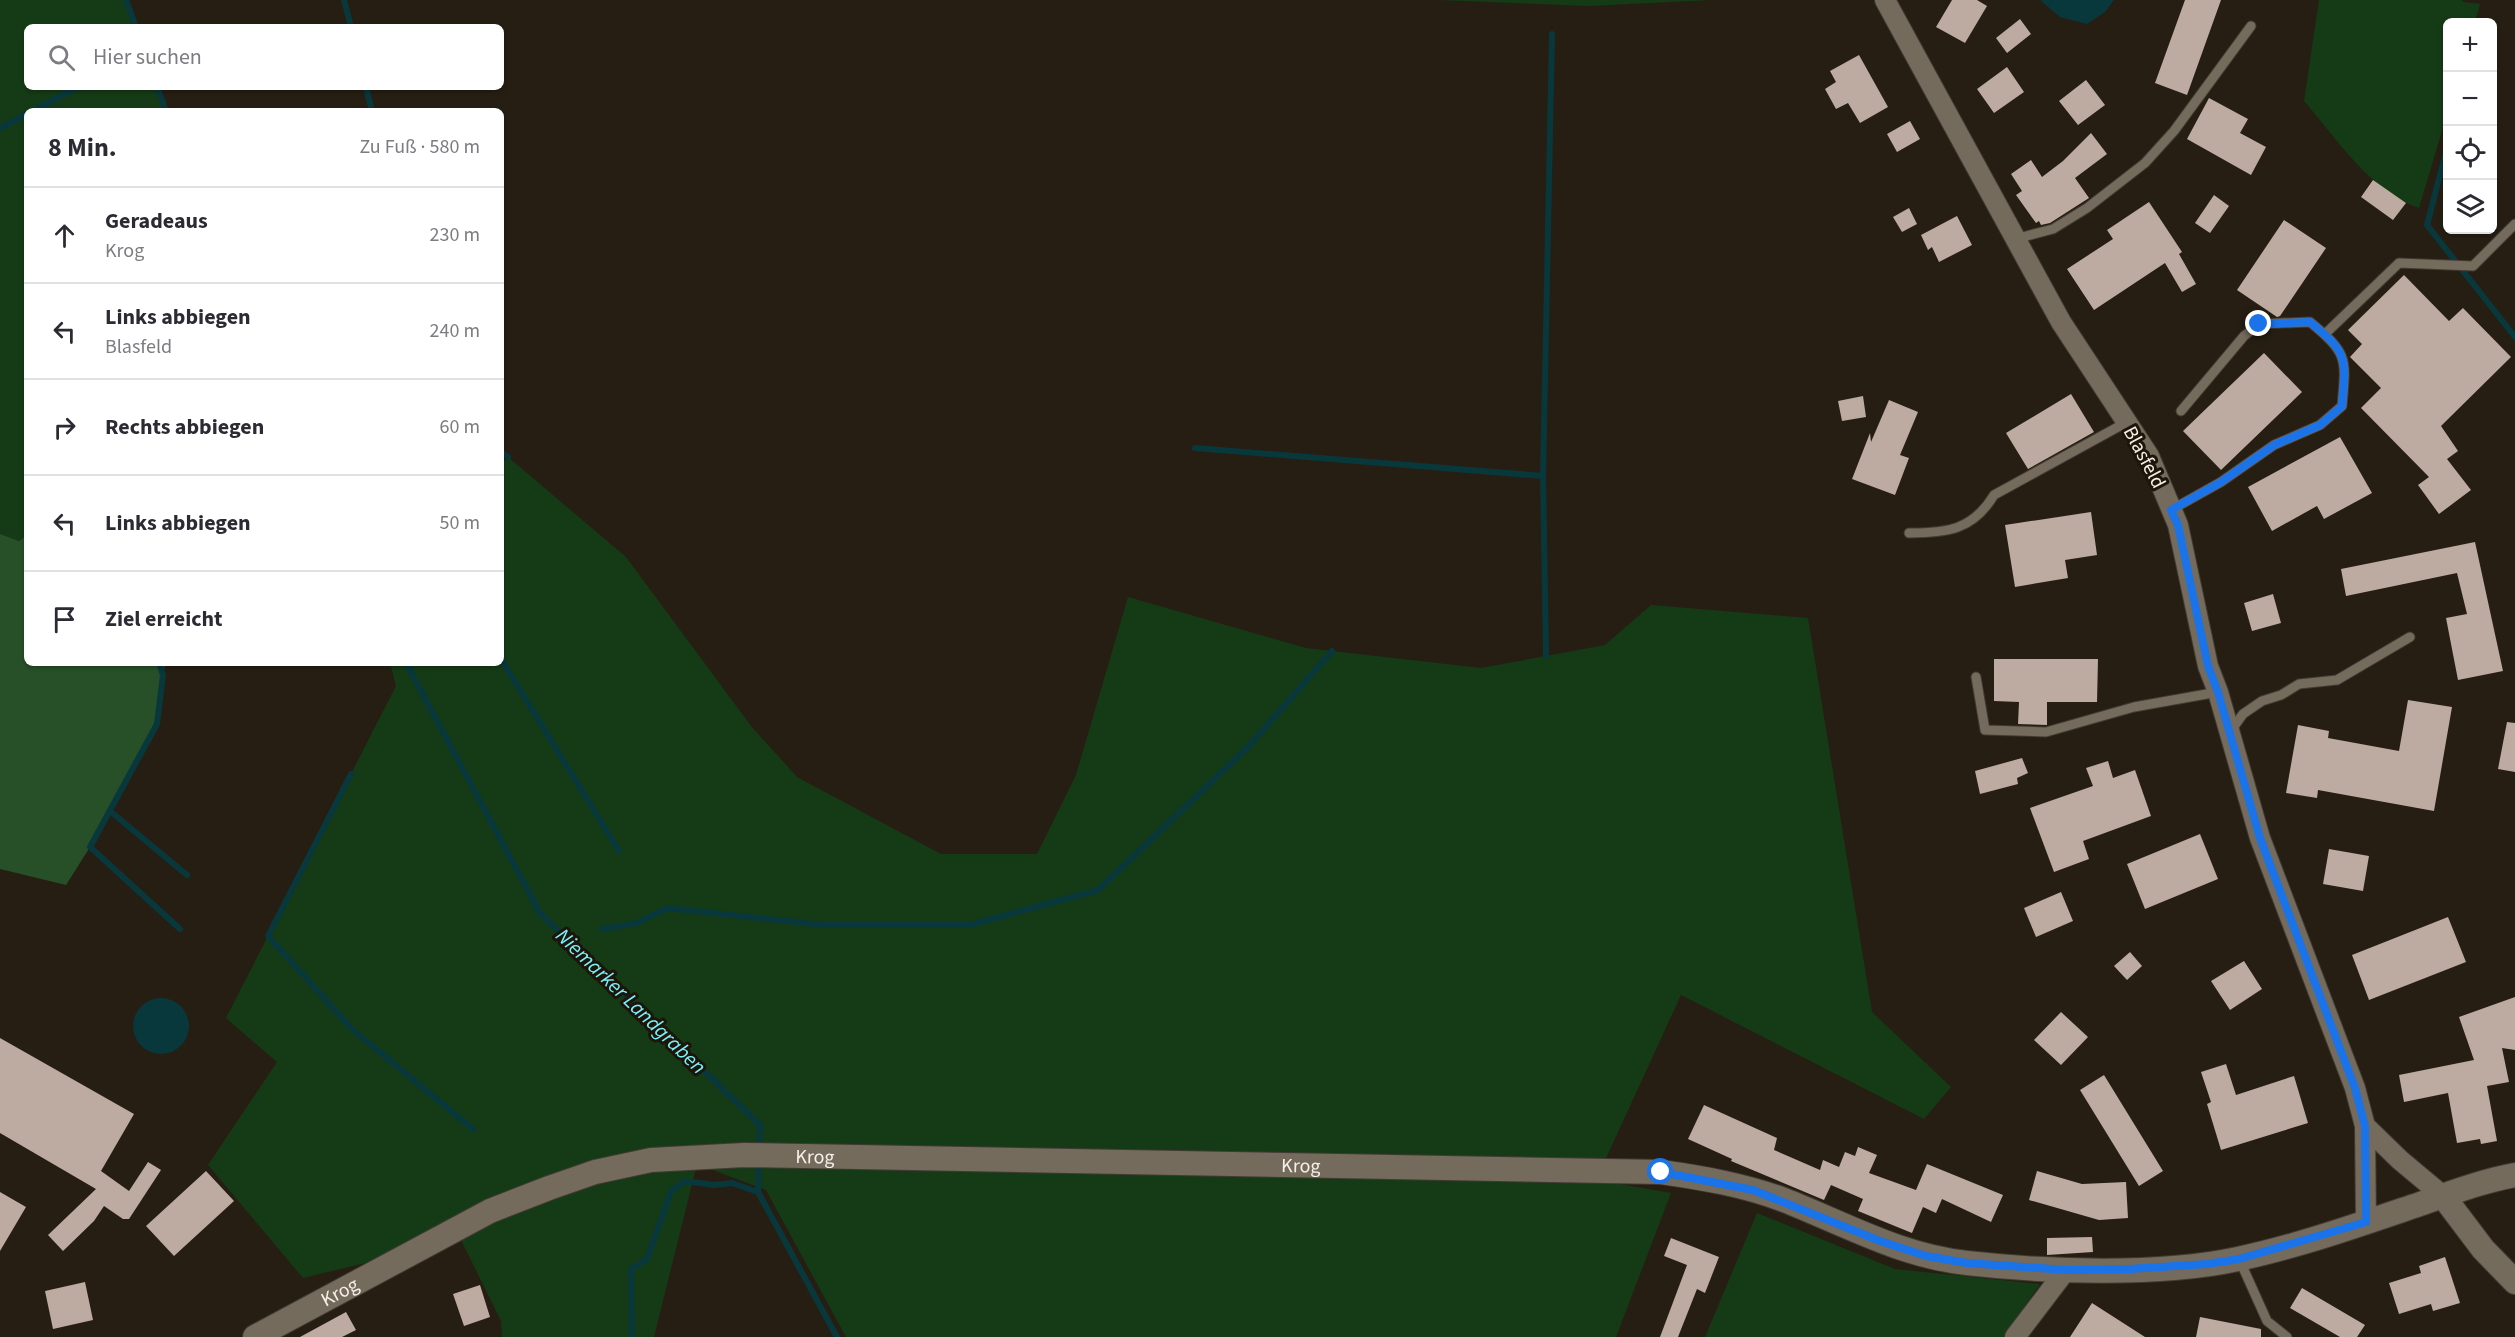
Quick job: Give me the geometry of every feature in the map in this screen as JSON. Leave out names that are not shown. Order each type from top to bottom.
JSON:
[{"type":"street","name":"Blasfeld","points":[[1886,0],[2061,322],[2149,456],[2178,525],[2208,666],[2218,692],[2260,838],[2355,1088],[2365,1126],[2366,1222]]},
{"type":"street","points":[[2365,1126],[2400,1160],[2443,1196],[2476,1241],[2515,1282]]},
{"type":"street","name":"Krog","points":[[260,1336],[490,1211],[595,1172],[651,1160],[755,1155],[1661,1172],[1753,1190],[1880,1241],[1926,1256],[1967,1263],[2066,1270],[2129,1269],[2239,1259],[2515,1175]]},
{"type":"street","points":[[2015,1337],[2066,1270]]},
{"type":"lane","points":[[2016,239],[2053,229],[2087,208],[2145,163],[2175,131],[2251,26]]},
{"type":"lane","points":[[2325,334],[2399,263],[2473,266],[2515,224]]},
{"type":"lane","points":[[2171,510],[2221,482],[2274,445],[2320,425],[2342,406],[2346,363],[2325,334],[2310,322],[2259,324],[2244,336],[2181,411]]},
{"type":"lane","points":[[1909,533],[1944,533],[1962,525],[1984,511],[1994,495],[2127,422]]},
{"type":"lane","points":[[2230,732],[2243,714],[2262,701],[2281,695],[2299,684],[2337,680],[2410,637]]},
{"type":"lane","points":[[1976,677],[1984,730],[2046,732],[2134,707],[2218,692]]},
{"type":"lane","points":[[2239,1259],[2267,1321],[2287,1337]]},
{"type":"green space","points":[[0,0],[128,0],[136,24],[24,24],[24,90],[159,90],[166,108],[24,108],[24,537],[19,541],[0,534]]},
{"type":"green space","points":[[1439,0],[1711,0],[1589,6]]},
{"type":"green space","points":[[2319,0],[2462,0],[2480,4],[2476,18],[2443,18],[2443,127],[2419,208],[2401,200],[2370,177],[2304,101]]},
{"type":"green space","points":[[508,457],[626,557],[751,726],[797,777],[941,854],[1037,854],[1076,775],[1128,597],[1306,648],[1481,668],[1605,645],[1651,605],[1808,618],[1872,1012],[1951,1087],[1924,1119],[1681,995],[1596,1180],[1671,1193],[1616,1337],[846,1337],[766,1190],[697,1164],[654,1337],[502,1337],[501,1321],[461,1240],[303,1278],[208,1165],[277,1062],[226,1018],[396,686],[391,666],[504,666],[504,461]]},
{"type":"green space","points":[[0,534],[19,541],[24,537],[24,666],[165,666],[157,724],[90,847],[66,885],[0,869]]},
{"type":"green space","points":[[1757,1213],[1895,1269],[2040,1284],[2004,1337],[1705,1337]]},
{"type":"water","points":[[2040,0],[2114,0],[2105,12],[2087,24],[2060,17]]},
{"type":"water","points":[[161,998],[172,1000],[181,1006],[187,1015],[189,1026],[187,1037],[181,1046],[172,1052],[161,1054],[150,1052],[141,1046],[135,1037],[133,1026],[135,1015],[141,1006],[150,1000]]},
{"type":"building","points":[[1952,0],[1977,0],[1987,6],[1965,43],[1936,27]]},
{"type":"building","points":[[2185,0],[2221,0],[2187,95],[2155,83]]},
{"type":"building","points":[[2020,19],[2031,34],[2007,53],[1996,38]]},
{"type":"building","points":[[1859,55],[1888,107],[1860,123],[1848,103],[1836,109],[1825,89],[1836,82],[1830,71]]},
{"type":"building","points":[[2007,67],[2024,92],[1994,113],[1977,89]]},
{"type":"building","points":[[2086,80],[2105,105],[2078,125],[2059,101]]},
{"type":"building","points":[[2209,98],[2248,119],[2240,133],[2266,147],[2251,175],[2187,139]]},
{"type":"building","points":[[1910,121],[1920,139],[1897,152],[1887,134]]},
{"type":"building","points":[[2091,133],[2107,154],[2075,178],[2089,198],[2050,223],[2041,225],[2039,221],[2036,223],[2016,195],[2022,191],[2011,174],[2031,160],[2042,177],[2063,161]]},
{"type":"building","points":[[2373,180],[2406,203],[2393,220],[2361,197]]},
{"type":"building","points":[[2214,195],[2229,206],[2210,233],[2195,223]]},
{"type":"building","points":[[2149,202],[2182,252],[2179,254],[2196,284],[2182,292],[2165,263],[2094,310],[2067,269],[2113,239],[2107,230]]},
{"type":"building","points":[[1909,208],[1917,224],[1902,232],[1893,217]]},
{"type":"building","points":[[1957,216],[1972,245],[1939,262],[1932,247],[1928,250],[1921,235]]},
{"type":"building","points":[[2284,220],[2326,248],[2280,316],[2277,317],[2237,290]]},
{"type":"building","points":[[2404,275],[2449,321],[2463,308],[2511,357],[2441,426],[2458,451],[2447,459],[2471,490],[2439,514],[2418,485],[2429,477],[2361,408],[2381,388],[2350,357],[2362,344],[2348,330]]},
{"type":"building","points":[[2264,353],[2302,392],[2221,470],[2183,431]]},
{"type":"building","points":[[2071,394],[2094,432],[2028,469],[2006,433]]},
{"type":"building","points":[[1863,396],[1866,417],[1842,421],[1838,401]]},
{"type":"building","points":[[1889,400],[1918,412],[1900,455],[1909,458],[1895,495],[1852,479],[1870,433],[1871,442]]},
{"type":"building","points":[[2340,437],[2372,493],[2324,519],[2317,506],[2272,531],[2248,487]]},
{"type":"building","points":[[2091,512],[2097,555],[2065,560],[2068,578],[2015,587],[2005,525]]},
{"type":"building","points":[[2475,542],[2503,671],[2458,680],[2446,618],[2467,614],[2457,573],[2346,596],[2341,569]]},
{"type":"building","points":[[2273,594],[2281,623],[2252,631],[2244,603]]},
{"type":"building","points":[[1994,659],[2098,659],[2097,702],[2047,702],[2047,725],[2018,724],[2019,702],[1994,701]]},
{"type":"building","points":[[2408,700],[2452,707],[2434,811],[2318,790],[2317,798],[2286,793],[2298,725],[2329,731],[2328,738],[2399,751]]},
{"type":"building","points":[[2507,722],[2515,723],[2515,772],[2498,769]]},
{"type":"building","points":[[2022,758],[2028,773],[2017,778],[2018,784],[1980,794],[1975,771]]},
{"type":"building","points":[[2108,761],[2113,778],[2135,770],[2151,816],[2083,841],[2089,859],[2054,872],[2030,808],[2093,786],[2086,768]]},
{"type":"building","points":[[2200,834],[2218,879],[2145,909],[2127,864]]},
{"type":"building","points":[[2329,849],[2369,856],[2363,891],[2323,884]]},
{"type":"building","points":[[2061,892],[2073,921],[2036,937],[2024,908]]},
{"type":"building","points":[[2448,917],[2466,962],[2369,1000],[2352,955]]},
{"type":"building","points":[[2130,952],[2142,966],[2127,980],[2114,966]]},
{"type":"building","points":[[2244,961],[2262,989],[2230,1010],[2211,981]]},
{"type":"building","points":[[2515,997],[2515,1050],[2502,1048],[2509,1082],[2487,1086],[2497,1141],[2481,1144],[2480,1139],[2457,1143],[2448,1093],[2404,1102],[2399,1075],[2474,1060],[2459,1017]]},
{"type":"building","points":[[2061,1012],[2088,1037],[2061,1065],[2034,1040]]},
{"type":"building","points":[[0,1038],[134,1114],[101,1171],[129,1191],[148,1162],[161,1170],[129,1219],[123,1219],[104,1206],[94,1221],[63,1251],[48,1235],[96,1189],[0,1133]]},
{"type":"building","points":[[2226,1064],[2236,1095],[2294,1076],[2308,1123],[2221,1150],[2207,1104],[2211,1102],[2201,1072]]},
{"type":"building","points":[[2104,1075],[2163,1171],[2139,1186],[2080,1090]]},
{"type":"building","points":[[1704,1105],[1777,1138],[1774,1150],[1820,1170],[1823,1160],[1839,1167],[1845,1152],[1855,1156],[1858,1147],[1877,1155],[1869,1173],[1916,1190],[1927,1164],[2003,1195],[1991,1222],[1942,1199],[1936,1213],[1923,1207],[1912,1233],[1858,1211],[1863,1199],[1831,1185],[1824,1200],[1731,1161],[1732,1159],[1688,1139]]},
{"type":"building","points":[[206,1171],[234,1201],[174,1256],[146,1226]]},
{"type":"building","points":[[2037,1171],[2082,1184],[2126,1182],[2128,1218],[2099,1220],[2029,1200]]},
{"type":"building","points":[[0,1192],[26,1207],[0,1251]]},
{"type":"building","points":[[2092,1237],[2093,1252],[2047,1255],[2047,1238]]},
{"type":"building","points":[[1671,1238],[1719,1257],[1705,1293],[1697,1289],[1678,1337],[1660,1337],[1687,1265],[1664,1256]]},
{"type":"building","points":[[2445,1257],[2460,1303],[2433,1311],[2431,1304],[2399,1314],[2389,1283],[2421,1273],[2419,1266]]},
{"type":"building","points":[[85,1282],[93,1320],[53,1329],[45,1291]]},
{"type":"building","points":[[480,1285],[490,1317],[464,1326],[453,1294]]},
{"type":"building","points":[[2302,1288],[2365,1325],[2357,1337],[2340,1337],[2290,1308]]},
{"type":"building","points":[[2092,1303],[2145,1337],[2070,1337]]},
{"type":"building","points":[[346,1312],[356,1330],[342,1337],[300,1337]]},
{"type":"building","points":[[2200,1317],[2261,1329],[2261,1337],[2196,1337]]},
{"type":"waterway","name":"Niemarker Landgraben","points":[[126,0],[135,24]]},
{"type":"waterway","points":[[344,0],[350,24]]},
{"type":"waterway","points":[[1195,448],[1543,476],[1552,34]]},
{"type":"waterway","points":[[38,108],[72,90]]},
{"type":"waterway","name":"Niemarker Landgraben","points":[[158,90],[165,108]]},
{"type":"waterway","points":[[367,90],[371,108]]},
{"type":"waterway","points":[[0,128],[24,116]]},
{"type":"waterway","points":[[2443,163],[2427,225],[2515,337]]},
{"type":"waterway","points":[[504,454],[508,457]]},
{"type":"waterway","points":[[1543,476],[1546,656]]},
{"type":"waterway","points":[[602,929],[637,923],[667,908],[824,925],[970,925],[1098,890],[1249,746],[1332,651]]},
{"type":"waterway","points":[[504,664],[619,851]]},
{"type":"waterway","points":[[160,666],[163,675],[157,724],[90,847],[180,929]]},
{"type":"waterway","name":"Niemarker Landgraben","points":[[408,666],[540,913],[760,1125],[759,1149]]},
{"type":"waterway","points":[[351,774],[268,936],[353,1030],[473,1129]]},
{"type":"waterway","points":[[110,811],[187,875]]},
{"type":"waterway","name":"Niemarker Landgraben","points":[[759,1159],[758,1192],[837,1337]]},
{"type":"waterway","points":[[632,1337],[631,1269],[647,1259],[671,1191],[685,1181],[714,1185],[732,1183],[758,1192]]},
{"type":"route","points":[[1661,1172],[1707,1179],[1753,1190],[1880,1241],[1926,1256],[1967,1263],[2066,1270],[2207,1264],[2239,1259],[2366,1222],[2365,1126],[2355,1088],[2260,838],[2218,692],[2208,666],[2178,525],[2171,510],[2221,482],[2274,445],[2320,425],[2342,406],[2346,363],[2331,340],[2310,322],[2259,324]]}]
